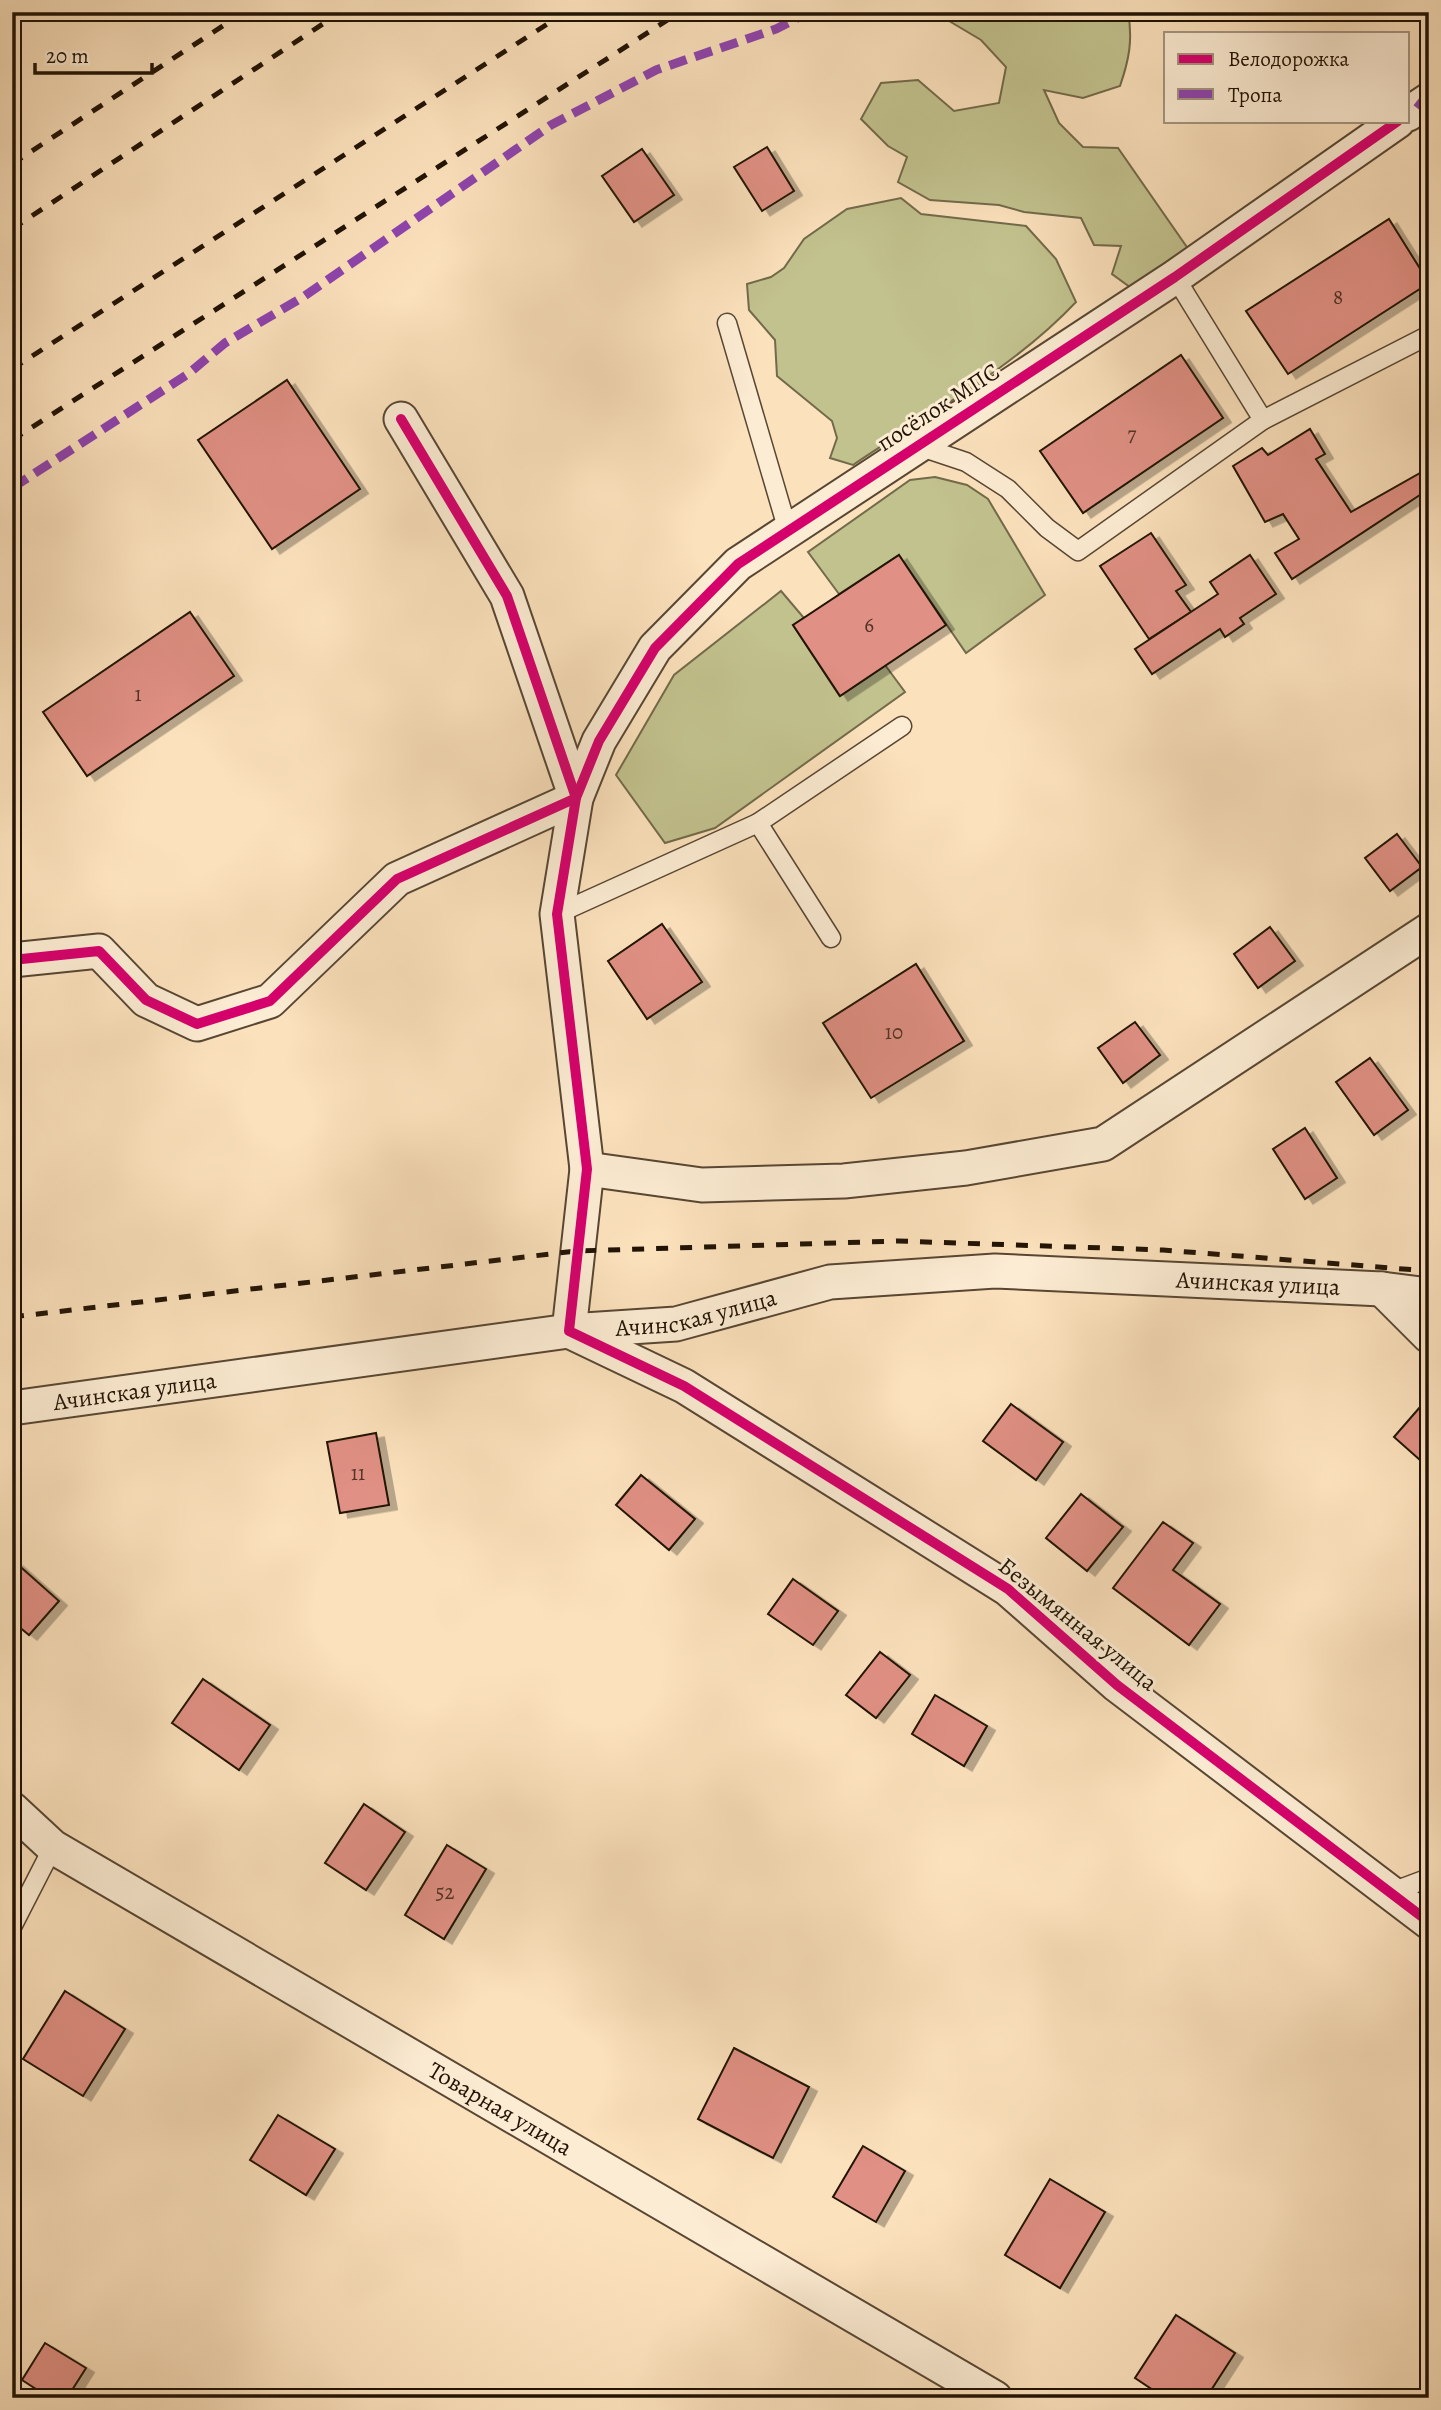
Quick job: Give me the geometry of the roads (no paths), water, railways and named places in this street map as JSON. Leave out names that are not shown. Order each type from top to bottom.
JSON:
[{"type":"street","points":[[1410,113],[1429,100]]},
{"type":"street","name":"посёлок МПС","points":[[569,1331],[587,1169],[557,914],[576,798],[599,741],[655,648],[738,564],[1175,277],[1397,122]]},
{"type":"street","points":[[12,960],[99,951],[146,1000],[197,1024],[270,1001],[397,879],[576,798],[508,596],[401,419]]},
{"type":"street","points":[[587,1169],[702,1185],[844,1181],[966,1168],[1103,1144],[1429,930]]},
{"type":"street","name":"Ачинская улица","points":[[12,1408],[569,1331],[676,1324],[830,1282],[995,1271],[1381,1289],[1429,1295]]},
{"type":"street","points":[[1381,1289],[1429,1336]]},
{"type":"street","name":"Безымянная улица","points":[[569,1331],[684,1386],[1008,1589],[1117,1685],[1429,1922]]},
{"type":"street","name":"Товарная улица","points":[[12,1809],[53,1847],[995,2398]]},
{"type":"lane","points":[[1175,277],[1263,420]]},
{"type":"lane","points":[[727,323],[788,531]]},
{"type":"lane","points":[[918,446],[965,462],[1008,489],[1047,528],[1078,551],[1263,420],[1429,335]]},
{"type":"lane","points":[[557,914],[758,823],[902,726]]},
{"type":"lane","points":[[758,823],[831,938]]},
{"type":"lane","points":[[12,1927],[53,1847]]},
{"type":"lane","points":[[1389,1893],[1429,1878]]},
{"type":"railway","points":[[12,164],[244,12]]},
{"type":"railway","points":[[12,229],[341,12]]},
{"type":"railway","points":[[12,369],[566,12]]},
{"type":"railway","points":[[12,440],[680,12]]},
{"type":"railway","points":[[12,1317],[576,1251],[898,1241],[1163,1250],[1429,1271]]}]
